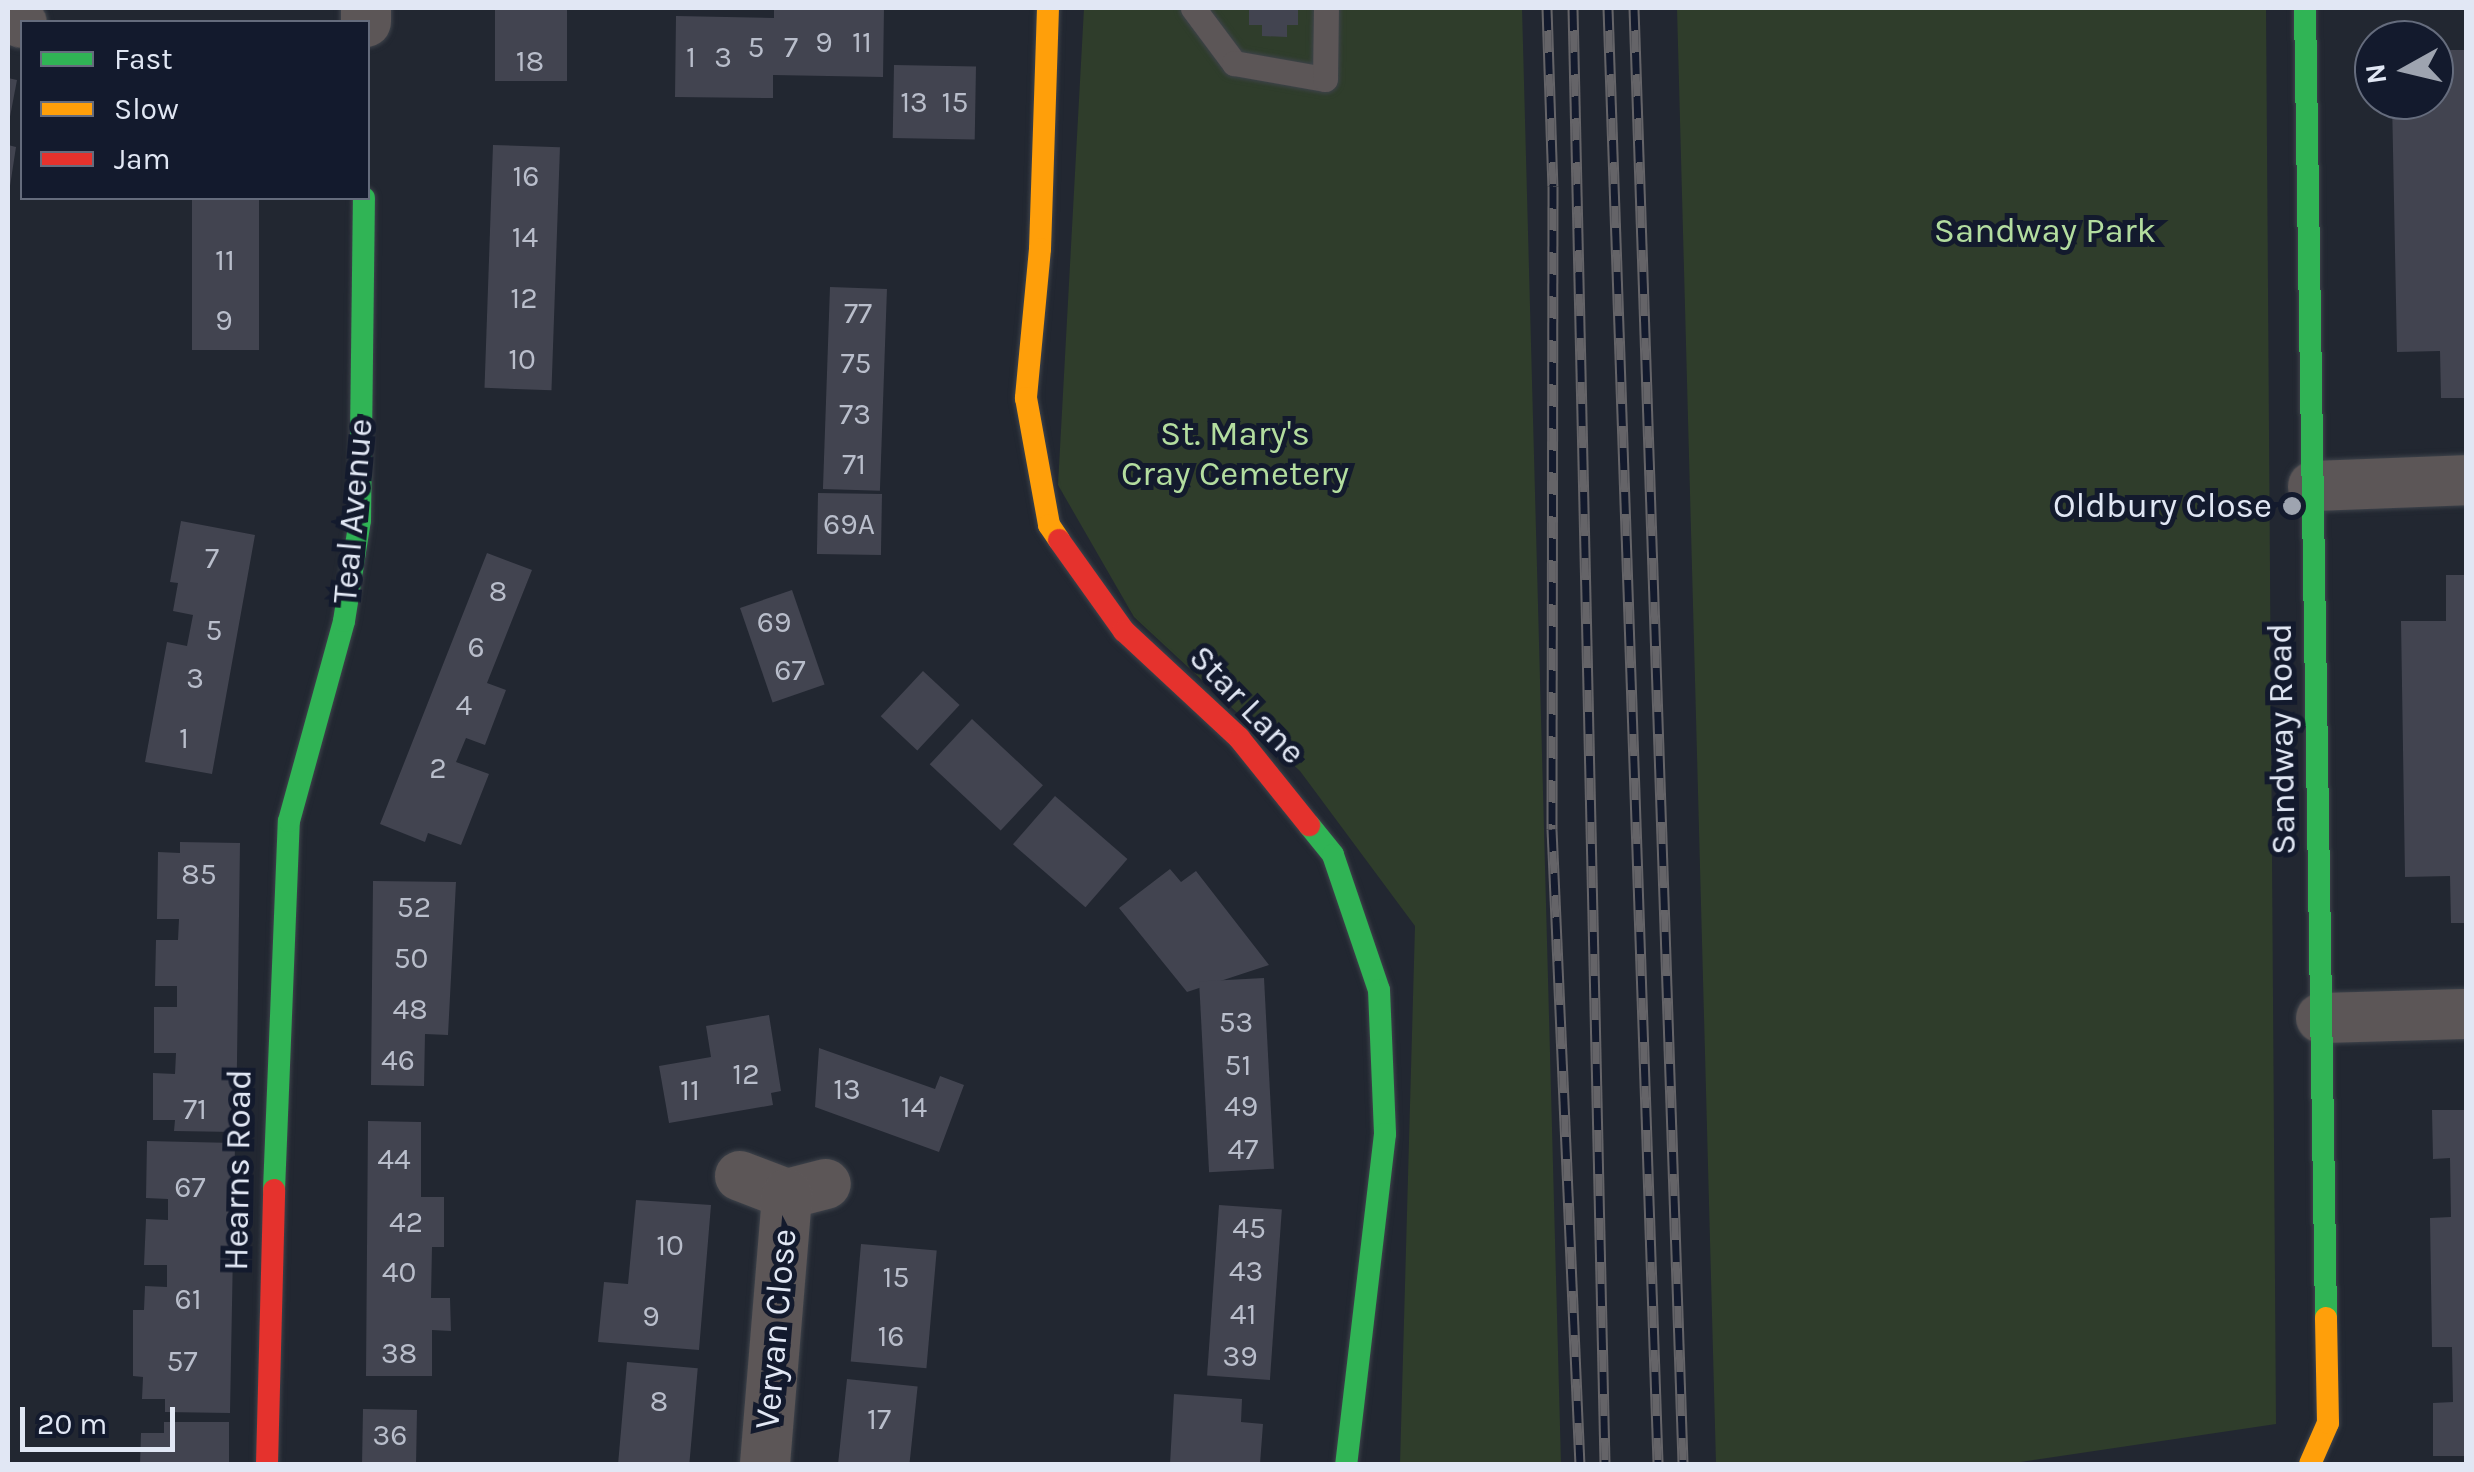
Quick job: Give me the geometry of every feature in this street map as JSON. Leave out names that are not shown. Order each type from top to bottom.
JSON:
[{"type":"street","name":"Star Lane","points":[[1048,8],[1040,248],[1026,398],[1050,525],[1124,631],[1239,738],[1333,855],[1379,990],[1385,1134],[1346,1464]]},
{"type":"street","name":"Sandway Road","points":[[2305,8],[2328,1423],[2310,1464]]},
{"type":"street","name":"Teal Avenue","points":[[282,876],[289,822],[356,554],[364,200]]},
{"type":"street","points":[[2312,486],[2466,480]]},
{"type":"street","name":"Hearns Road","points":[[268,1464],[282,876]]},
{"type":"street","points":[[2321,1018],[2466,1014]]},
{"type":"street","name":"Veryan Close","points":[[740,1176],[806,1189],[765,1464]]},
{"type":"lane","points":[[1193,8],[1234,63],[1325,79],[1326,8]]},
{"type":"green space","name":"St. Mary's Cray Cemetery","points":[[1084,8],[1522,8],[1561,1464],[1400,1464],[1415,926],[1300,771],[1134,617],[1058,485]]},
{"type":"green space","name":"Sandway Park","points":[[1677,8],[2266,8],[2276,1424],[2007,1464],[1716,1464]]},
{"type":"building","points":[[495,8],[567,8],[567,81],[495,81]]},
{"type":"building","points":[[774,8],[884,8],[883,77],[773,75],[773,98],[675,97],[676,16],[774,18]]},
{"type":"building","points":[[1249,8],[1298,8],[1298,25],[1287,25],[1287,37],[1262,36],[1262,25],[1249,25]]},
{"type":"building","points":[[2454,50],[2466,50],[2466,398],[2441,398],[2440,351],[2397,352],[2392,120],[2454,120]]},
{"type":"building","points":[[894,65],[976,66],[975,139],[893,138]]},
{"type":"building","points":[[8,78],[17,80],[9,122],[8,122]]},
{"type":"building","points":[[8,145],[16,147],[10,186],[8,186]]},
{"type":"building","points":[[493,145],[560,147],[551,390],[485,388]]},
{"type":"building","points":[[192,200],[259,200],[259,350],[192,350]]},
{"type":"building","points":[[830,287],[887,289],[880,491],[823,489]]},
{"type":"building","points":[[818,493],[882,494],[881,555],[817,554]]},
{"type":"building","points":[[181,521],[255,535],[212,774],[145,762],[167,642],[187,646],[193,615],[173,611],[178,583],[170,582]]},
{"type":"building","points":[[487,553],[532,570],[487,683],[506,690],[485,745],[466,738],[456,762],[489,774],[461,845],[428,833],[425,842],[380,824]]},
{"type":"building","points":[[2446,575],[2466,575],[2466,923],[2451,923],[2450,876],[2405,877],[2401,621],[2446,621]]},
{"type":"building","points":[[792,590],[825,685],[773,702],[740,608]]},
{"type":"building","points":[[923,671],[960,705],[917,750],[881,716]]},
{"type":"building","points":[[972,719],[1043,785],[1001,830],[930,764]]},
{"type":"building","points":[[1055,796],[1127,859],[1085,907],[1013,844]]},
{"type":"building","points":[[180,842],[240,843],[236,1132],[174,1131],[175,1120],[153,1120],[153,1073],[175,1074],[176,1053],[154,1053],[154,1007],[177,1007],[177,986],[155,986],[156,940],[178,940],[179,919],[157,919],[158,852],[180,853]]},
{"type":"building","points":[[1170,869],[1181,882],[1196,871],[1269,965],[1187,992],[1119,908]]},
{"type":"building","points":[[373,881],[456,882],[448,1035],[425,1034],[424,1086],[371,1085]]},
{"type":"building","points":[[1264,978],[1274,1169],[1209,1172],[1199,981]]},
{"type":"building","points":[[769,1015],[781,1091],[771,1093],[773,1105],[669,1123],[659,1066],[711,1057],[706,1026]]},
{"type":"building","points":[[819,1048],[935,1089],[940,1076],[964,1085],[939,1152],[815,1107]]},
{"type":"building","points":[[2432,1110],[2466,1110],[2466,1456],[2433,1456],[2433,1403],[2453,1402],[2452,1347],[2432,1347],[2430,1218],[2451,1217],[2450,1158],[2433,1159]]},
{"type":"building","points":[[368,1121],[421,1122],[421,1197],[444,1197],[444,1247],[432,1247],[431,1298],[450,1298],[451,1331],[432,1330],[432,1376],[366,1376]]},
{"type":"building","points":[[147,1141],[235,1143],[230,1413],[165,1412],[165,1399],[142,1399],[143,1377],[133,1376],[133,1310],[144,1310],[145,1286],[167,1287],[167,1265],[144,1265],[146,1219],[168,1220],[168,1199],[146,1198]]},
{"type":"building","points":[[636,1200],[711,1205],[699,1350],[598,1342],[604,1282],[628,1284]]},
{"type":"building","points":[[1219,1205],[1282,1209],[1270,1380],[1207,1376]]},
{"type":"building","points":[[861,1244],[937,1251],[926,1368],[851,1362]]},
{"type":"building","points":[[627,1362],[698,1368],[689,1464],[618,1464]]},
{"type":"building","points":[[847,1379],[918,1386],[909,1464],[838,1464]]},
{"type":"building","points":[[1174,1394],[1242,1399],[1241,1422],[1263,1424],[1260,1464],[1170,1464]]},
{"type":"building","points":[[363,1409],[417,1410],[416,1464],[362,1464]]},
{"type":"building","points":[[164,1422],[229,1422],[229,1464],[140,1464],[141,1433],[164,1433]]},
{"type":"railway","points":[[1547,8],[1553,186],[1552,829],[1580,1464]]},
{"type":"railway","points":[[1573,8],[1605,1464]]},
{"type":"railway","points":[[1608,8],[1658,1464]]},
{"type":"railway","points":[[1634,8],[1683,1464]]},
{"type":"traffic: fast","points":[[2305,8],[2326,1318]]},
{"type":"traffic: fast","points":[[274,1190],[289,821],[344,621],[360,520],[364,200]]},
{"type":"traffic: fast","points":[[1309,825],[1333,855],[1379,990],[1385,1134],[1346,1464]]},
{"type":"traffic: slow","points":[[1048,8],[1040,249],[1026,398],[1049,525],[1059,540]]},
{"type":"traffic: slow","points":[[2310,1464],[2328,1423],[2326,1318]]},
{"type":"traffic: jam","points":[[1059,540],[1124,631],[1239,738],[1309,825]]},
{"type":"traffic: jam","points":[[267,1464],[274,1190]]},
{"type":"place","name":"Oldbury Close","points":[[2292,506]]}]
